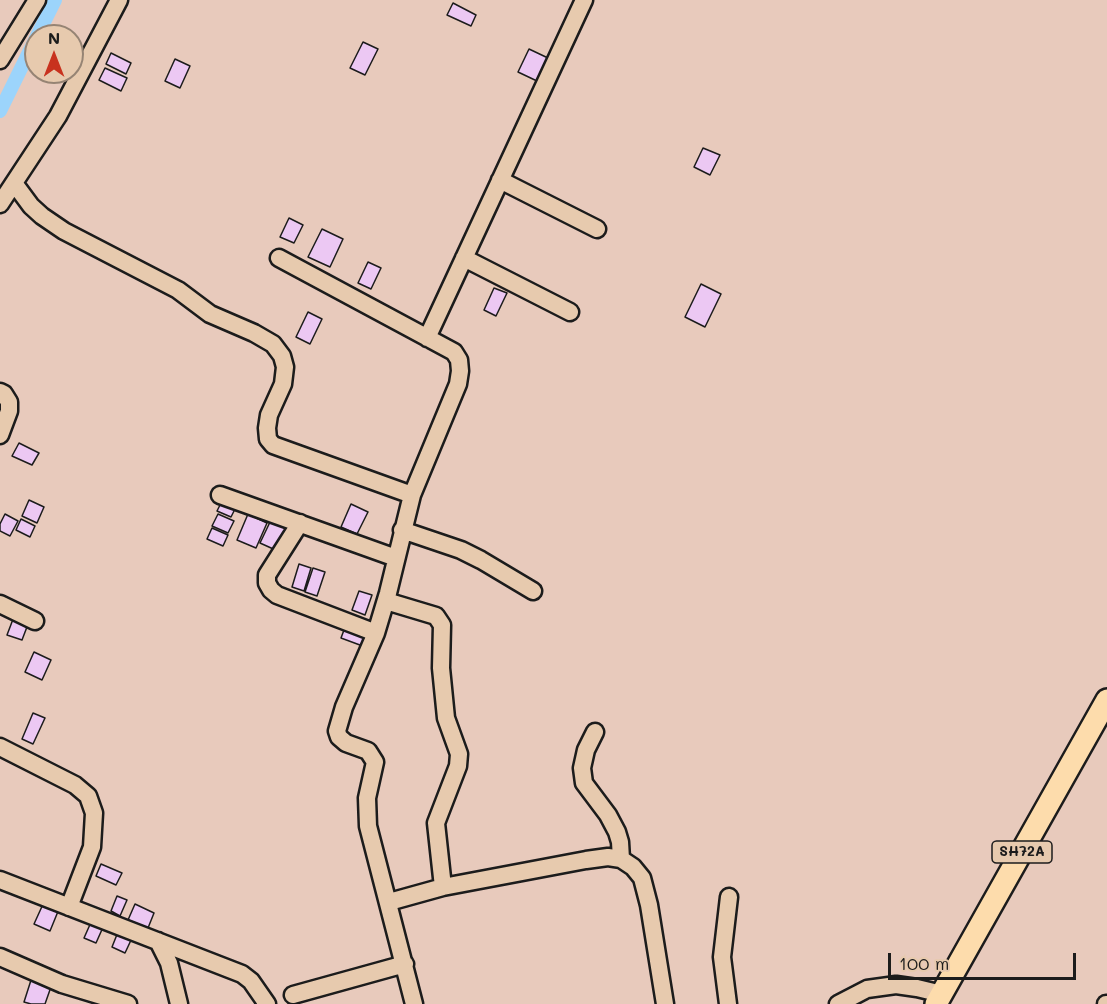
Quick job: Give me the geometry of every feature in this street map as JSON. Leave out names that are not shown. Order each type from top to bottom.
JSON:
[{"type":"main road","name":"SH72A","points":[[939,999],[1106,703]]},
{"type":"street","points":[[0,60],[37,0]]},
{"type":"street","points":[[0,204],[58,116],[119,0]]},
{"type":"street","points":[[427,338],[584,0]]},
{"type":"street","points":[[500,180],[597,229]]},
{"type":"street","points":[[14,183],[36,211],[64,231],[177,290],[210,314],[273,344],[282,356],[285,367],[283,384],[269,415],[268,439],[273,445],[412,495]]},
{"type":"street","points":[[279,258],[454,352],[459,360],[458,384],[412,495],[376,633],[344,707],[337,731],[339,737],[346,743],[368,751],[375,762],[366,798],[368,826],[414,1004]]},
{"type":"street","points":[[464,258],[570,312]]},
{"type":"street","points":[[0,392],[9,402],[9,411],[0,435]]},
{"type":"street","points":[[220,495],[396,558]]},
{"type":"street","points":[[300,524],[267,575],[267,583],[271,590],[277,595],[376,633]]},
{"type":"street","points":[[402,530],[461,550],[533,591]]},
{"type":"street","points":[[386,601],[436,616],[442,626],[441,668],[446,718],[459,754],[458,766],[436,823],[443,887]]},
{"type":"street","points":[[0,604],[35,621]]},
{"type":"street","points":[[595,732],[586,750],[582,768],[584,783],[617,831],[621,859]]},
{"type":"street","points":[[0,747],[75,785],[88,796],[94,813],[92,847],[69,907]]},
{"type":"street","points":[[389,902],[443,887],[586,860],[608,857],[621,859],[633,867],[642,878],[649,905],[665,1004]]},
{"type":"street","points":[[0,880],[242,974],[251,981],[267,1003]]},
{"type":"street","points":[[728,1004],[722,957],[729,897]]},
{"type":"street","points":[[158,941],[169,963],[179,1004]]},
{"type":"street","points":[[0,957],[62,984],[128,1004]]},
{"type":"street","points":[[293,995],[405,964]]},
{"type":"street","points":[[838,1004],[867,989],[896,985],[917,988],[939,999]]},
{"type":"street","points":[[250,1004],[267,1003]]},
{"type":"building","points":[[453,3],[476,15],[471,26],[447,15]]},
{"type":"building","points":[[363,42],[378,49],[365,75],[350,68]]},
{"type":"building","points":[[529,49],[548,58],[537,81],[518,72]]},
{"type":"building","points":[[111,53],[131,63],[126,74],[106,64]]},
{"type":"building","points":[[175,59],[190,66],[180,88],[165,81]]},
{"type":"building","points":[[105,68],[127,78],[121,91],[99,80]]},
{"type":"building","points":[[703,148],[720,155],[710,175],[694,167]]},
{"type":"building","points":[[289,218],[303,225],[294,243],[280,237]]},
{"type":"building","points":[[322,229],[343,239],[330,267],[308,257]]},
{"type":"building","points":[[368,262],[381,268],[371,289],[358,283]]},
{"type":"building","points":[[701,284],[721,294],[705,327],[685,317]]},
{"type":"building","points":[[494,288],[507,293],[496,316],[484,310]]},
{"type":"building","points":[[308,312],[322,319],[310,344],[296,337]]},
{"type":"building","points":[[19,443],[39,453],[32,465],[12,456]]},
{"type":"building","points":[[29,500],[44,507],[37,523],[22,516]]},
{"type":"building","points":[[221,503],[235,509],[231,517],[217,511]]},
{"type":"building","points":[[351,504],[368,512],[357,534],[341,527]]},
{"type":"building","points":[[5,514],[18,521],[10,536],[0,531],[0,524]]},
{"type":"building","points":[[218,514],[234,521],[228,533],[212,526]]},
{"type":"building","points":[[248,514],[267,523],[256,548],[237,540]]},
{"type":"building","points":[[21,519],[35,526],[30,537],[16,530]]},
{"type":"building","points":[[271,520],[290,528],[280,552],[260,543]]},
{"type":"building","points":[[212,528],[228,535],[223,546],[207,539]]},
{"type":"building","points":[[299,564],[311,568],[304,591],[292,587]]},
{"type":"building","points":[[313,568],[325,572],[317,596],[305,592]]},
{"type":"building","points":[[359,591],[372,595],[365,615],[352,610]]},
{"type":"building","points":[[15,614],[30,619],[22,640],[7,635]]},
{"type":"building","points":[[347,622],[374,633],[368,648],[341,638]]},
{"type":"building","points":[[34,652],[51,660],[42,680],[25,672]]},
{"type":"building","points":[[33,713],[45,718],[33,744],[22,739]]},
{"type":"building","points":[[101,864],[122,873],[116,885],[96,876]]},
{"type":"building","points":[[117,896],[127,900],[120,916],[111,911]]},
{"type":"building","points":[[44,902],[59,909],[50,931],[34,924]]},
{"type":"building","points":[[135,904],[154,913],[148,928],[128,920]]},
{"type":"building","points":[[92,920],[104,925],[96,943],[84,938]]},
{"type":"building","points":[[118,932],[132,938],[125,953],[112,947]]},
{"type":"building","points":[[32,977],[52,984],[45,1004],[24,1002]]},
{"type":"waterway","points":[[43,24],[55,0]]},
{"type":"waterway","points":[[0,111],[24,62]]}]
